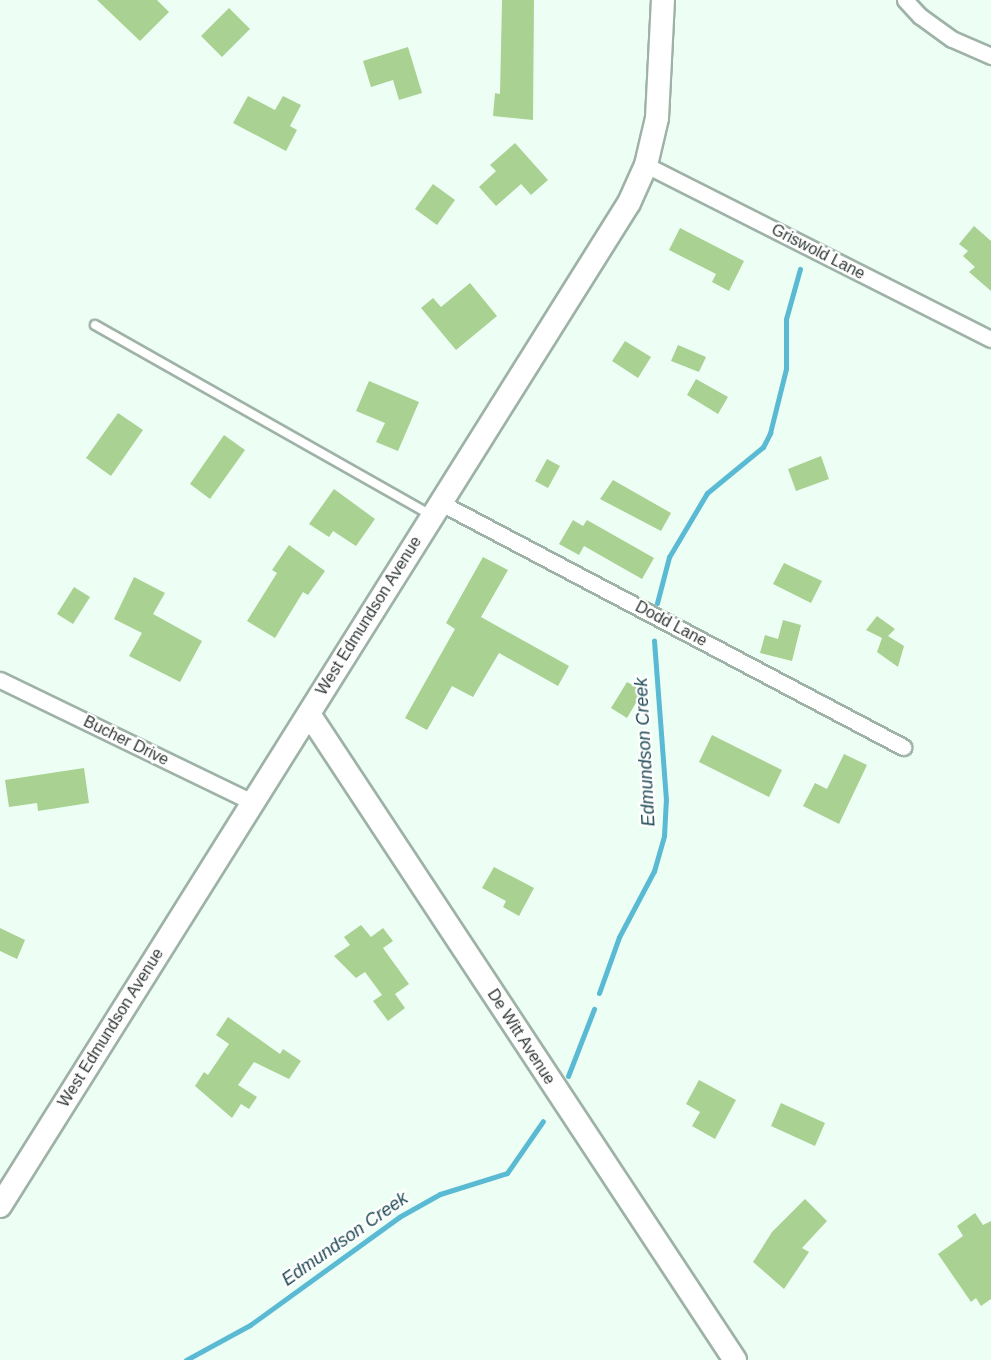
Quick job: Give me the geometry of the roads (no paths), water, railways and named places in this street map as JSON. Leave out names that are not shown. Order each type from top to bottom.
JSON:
[{"type":"street","name":"West Edmundson Avenue","points":[[0,1206],[629,203],[646,165],[657,118],[663,0]]},
{"type":"street","points":[[905,0],[920,16],[952,39],[991,56]]},
{"type":"street","name":"Griswold Lane","points":[[646,165],[991,339]]},
{"type":"street","name":"Dodd Lane","points":[[436,509],[903,747]]},
{"type":"street","name":"Bucher Drive","points":[[0,680],[252,802]]},
{"type":"street","name":"De Witt Avenue","points":[[309,714],[735,1360]]},
{"type":"lane","points":[[95,326],[436,509]]},
{"type":"waterway","name":"Edmundson Creek","points":[[657,603],[669,557],[707,493],[763,447],[770,433],[786,369],[786,319],[800,269]]},
{"type":"waterway","name":"Edmundson Creek","points":[[599,993],[619,937],[654,871],[664,836],[666,800],[654,640]]},
{"type":"waterway","name":"Edmundson Creek","points":[[568,1076],[594,1009]]},
{"type":"waterway","name":"Edmundson Creek","points":[[186,1360],[250,1325],[399,1217],[440,1194],[507,1173],[543,1121]]}]
